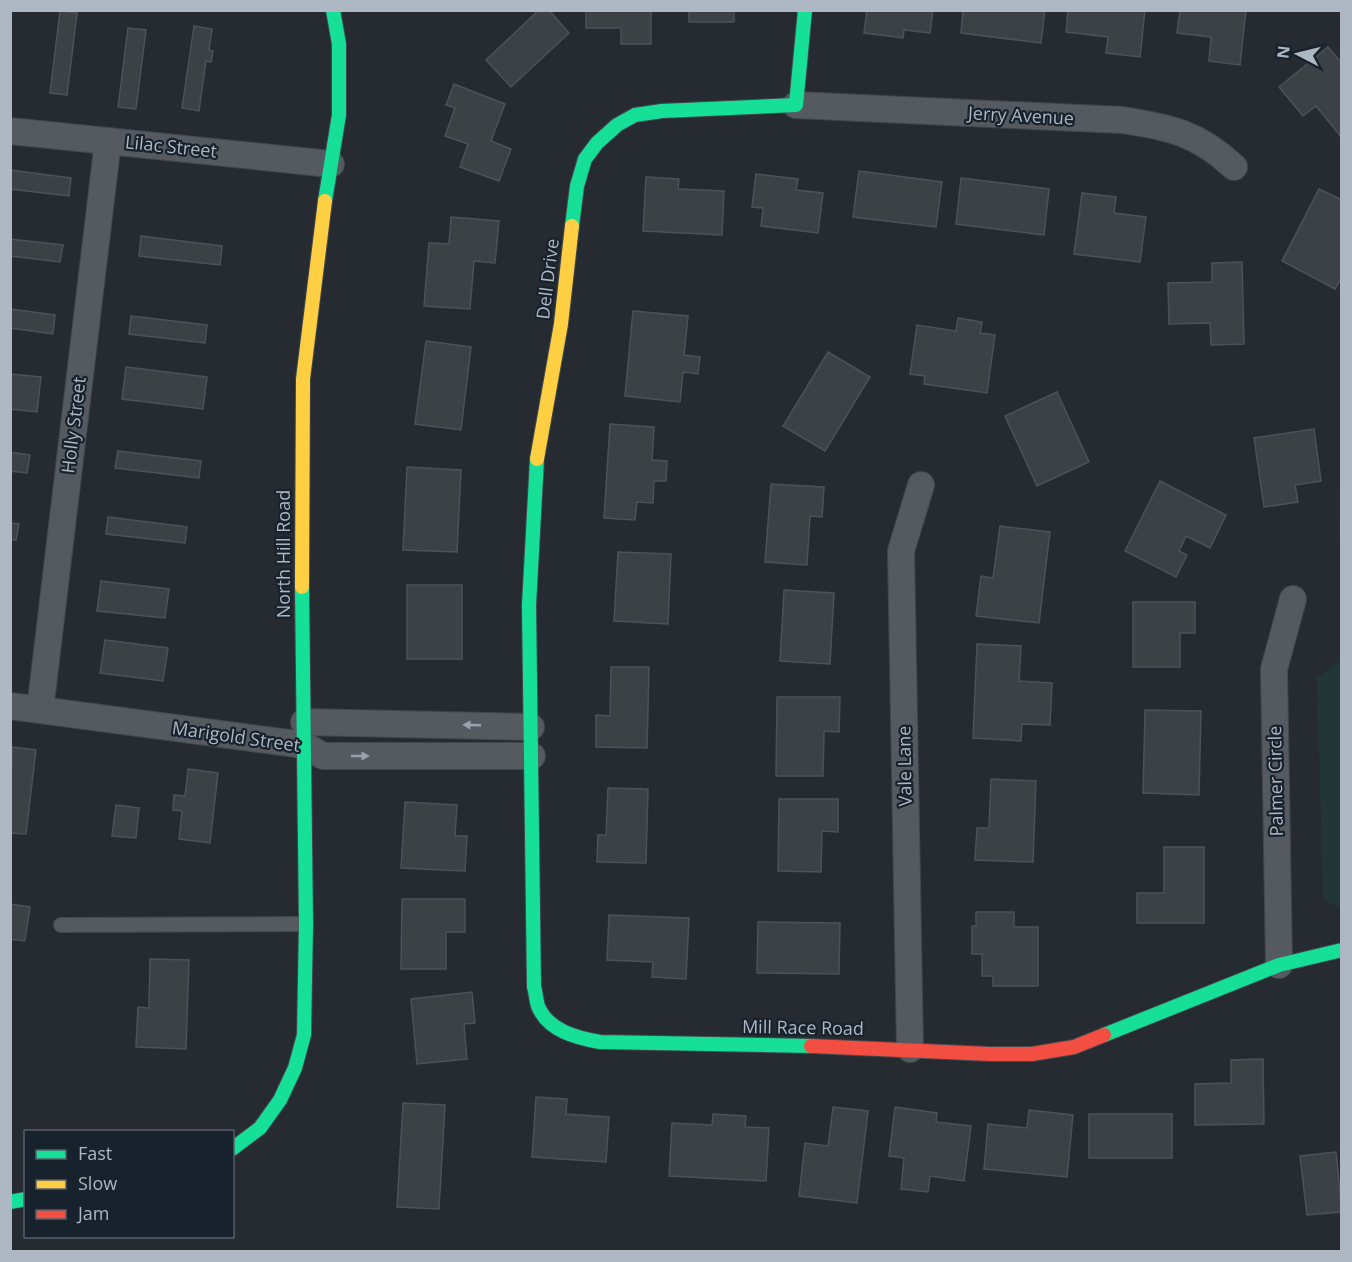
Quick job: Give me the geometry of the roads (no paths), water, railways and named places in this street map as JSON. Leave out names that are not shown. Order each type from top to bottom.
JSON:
[{"type":"street","name":"North Hill Road","points":[[234,1148],[259,1130],[282,1097],[300,1052],[304,1035],[306,924],[301,514],[303,379],[322,223],[339,115],[339,44],[333,10]]},
{"type":"street","points":[[796,105],[805,10]]},
{"type":"street","name":"Jerry Avenue","points":[[796,105],[1122,120],[1155,125],[1184,133],[1216,150],[1234,166]]},
{"type":"street","name":"Dell Drive","points":[[531,727],[530,605],[537,461],[561,324],[577,186],[585,159],[597,143],[617,125],[635,115],[662,111],[796,105]]},
{"type":"street","name":"Lilac Street","points":[[10,131],[331,164]]},
{"type":"street","name":"Holly Street","points":[[40,710],[108,141]]},
{"type":"street","name":"Vale Lane","points":[[910,1049],[901,551],[921,485]]},
{"type":"street","name":"Palmer Circle","points":[[1279,965],[1274,669],[1293,599]]},
{"type":"street","name":"Marigold Street","points":[[10,706],[304,734],[420,723],[531,727]]},
{"type":"street","name":"Mill Race Road","points":[[531,727],[534,987],[539,1008],[553,1025],[572,1037],[600,1042],[910,1049],[1009,1055],[1055,1052],[1074,1047],[1279,965],[1341,950]]},
{"type":"street","name":"Marigold Street","points":[[304,734],[323,756],[532,756]]},
{"type":"lane","points":[[61,925],[306,924]]}]
